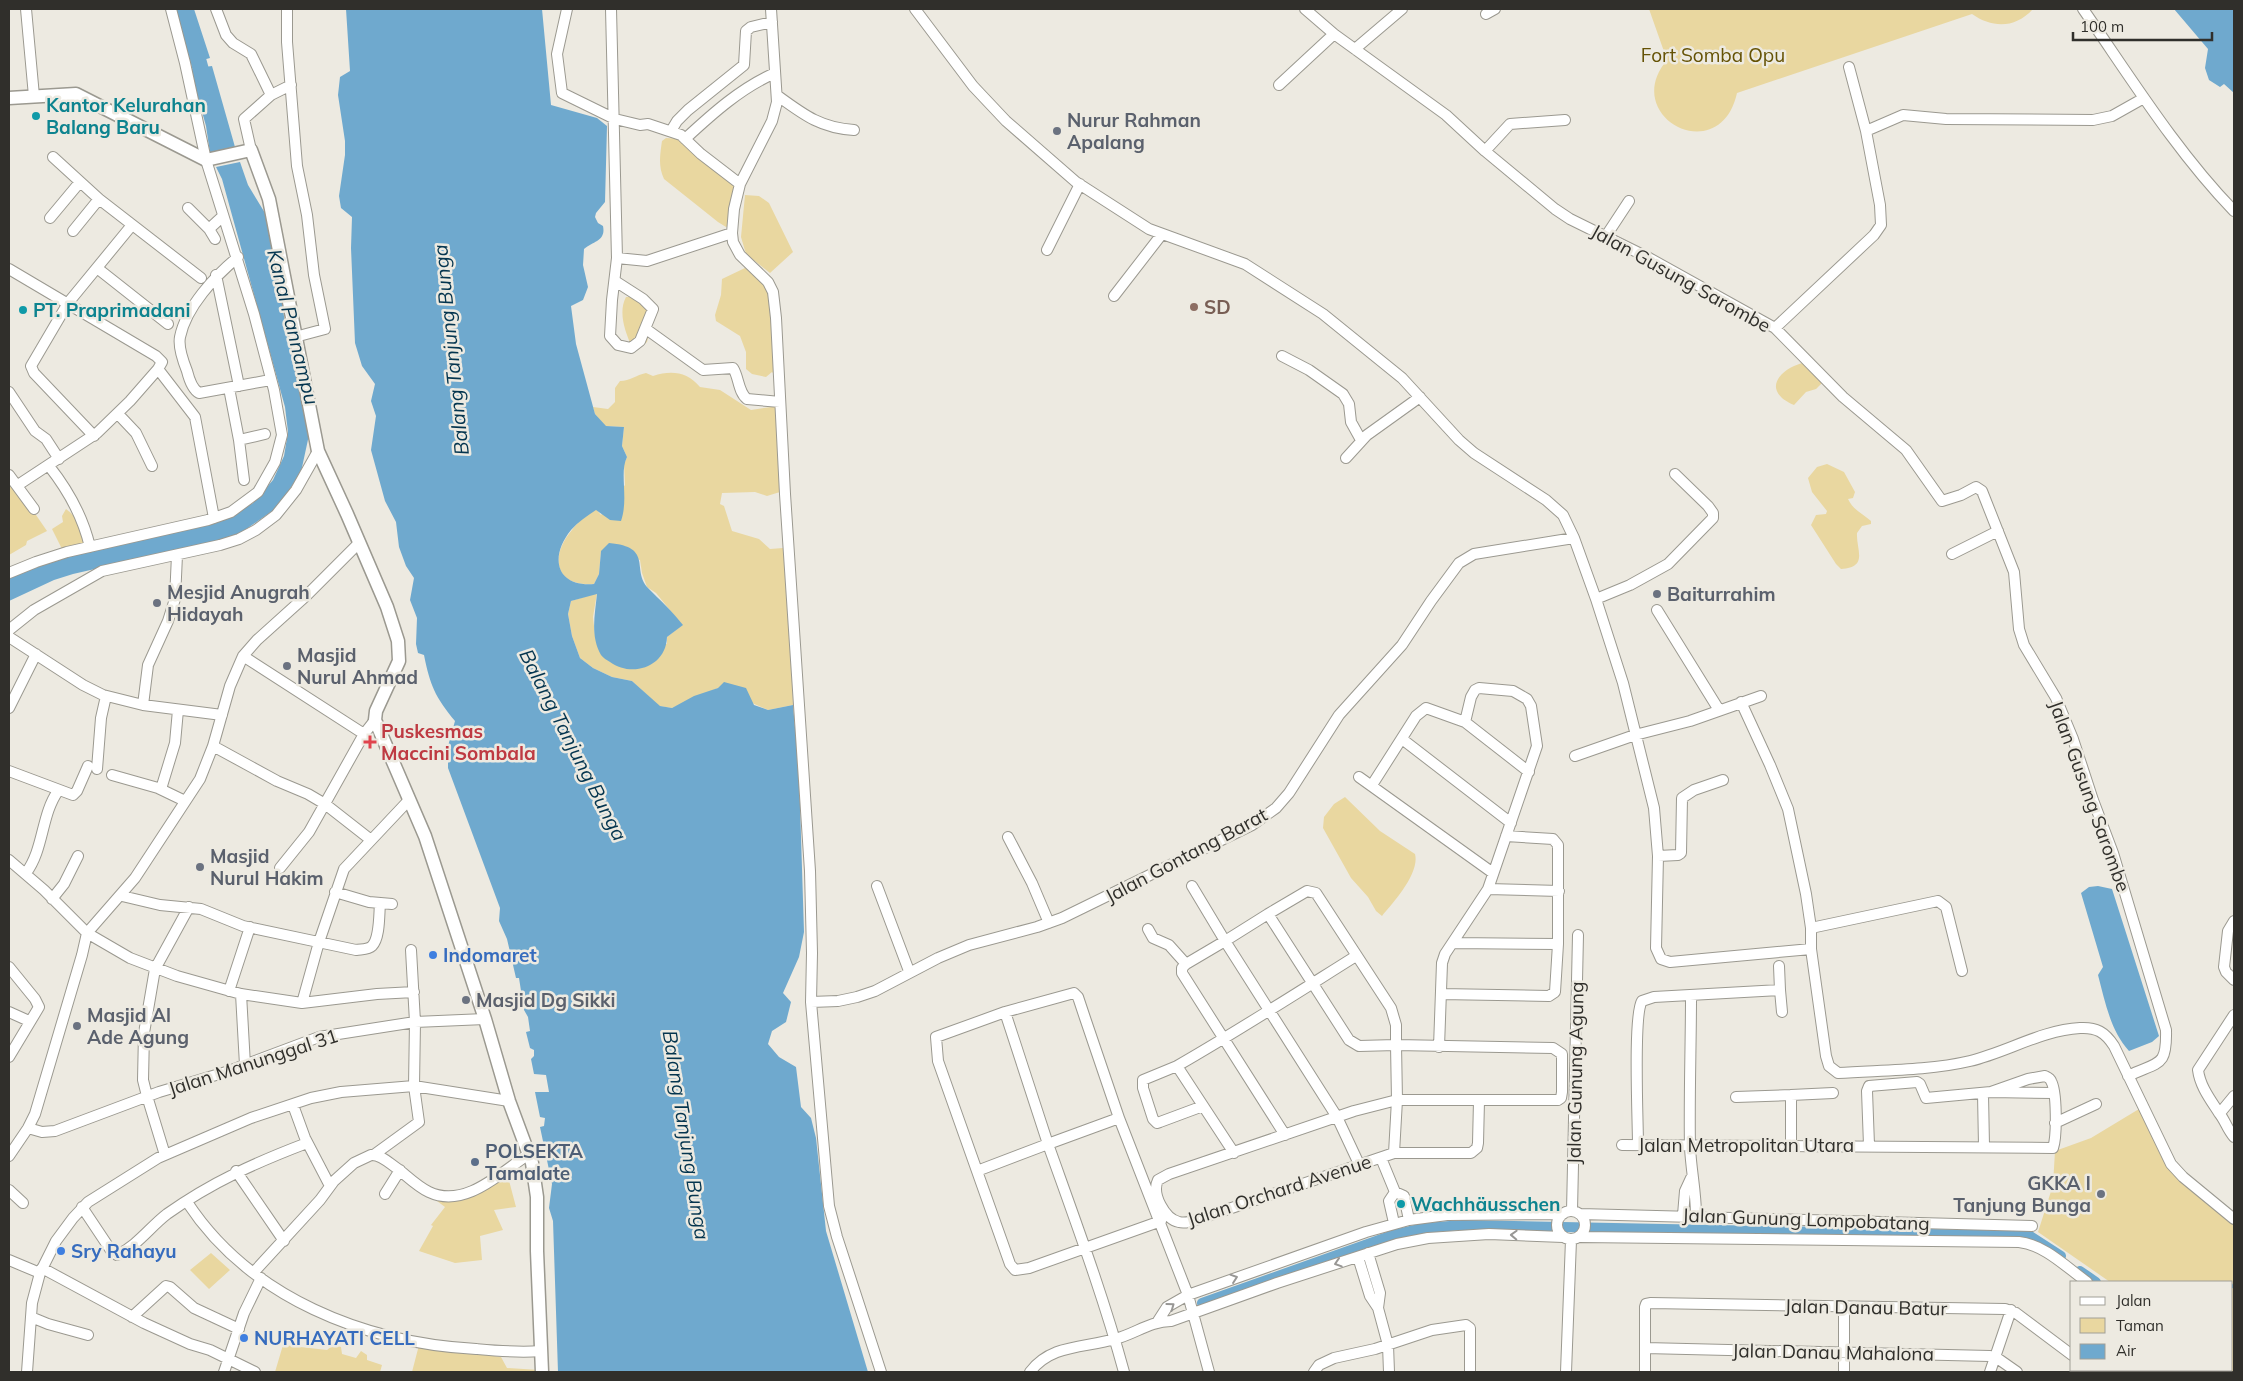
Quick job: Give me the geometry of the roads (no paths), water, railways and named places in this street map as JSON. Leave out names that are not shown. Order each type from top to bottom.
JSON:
[{"type":"street","points":[[26,9],[34,96]]},
{"type":"street","points":[[9,573],[51,556],[214,518],[231,512],[258,492],[275,462],[282,435],[274,390],[238,256],[207,160],[171,9]]},
{"type":"street","points":[[216,9],[226,35],[232,43],[251,54],[271,95]]},
{"type":"street","points":[[287,9],[287,42],[297,166],[307,215],[314,275],[325,329],[295,337]]},
{"type":"street","points":[[567,9],[557,54],[562,93],[615,119],[640,125],[648,124],[671,131],[685,139],[740,184]]},
{"type":"street","points":[[611,9],[617,258],[610,325],[612,339],[622,348],[631,348],[640,341],[646,329],[652,311],[651,306],[615,281]]},
{"type":"street","points":[[771,9],[778,96],[772,121],[740,184],[734,210],[732,233],[735,249],[768,282],[773,292],[810,871],[811,1002],[829,1206],[837,1237],[882,1372]]},
{"type":"street","points":[[915,9],[960,70],[989,104],[1017,131],[1080,184],[1134,221],[1162,234],[1228,257],[1264,274],[1323,314],[1402,378],[1474,454],[1556,508],[1563,515],[1574,538],[1596,599],[1623,683],[1654,808],[1658,856],[1656,948],[1658,956],[1664,961],[1811,949]]},
{"type":"street","name":"Jalan Gusung Sarombe","points":[[1305,9],[1334,34],[1446,115],[1485,151],[1554,209],[1775,328],[1848,401],[1906,450],[1942,501],[1961,495],[1976,487],[1982,491],[2014,572],[2019,629],[2024,645],[2056,698],[2073,739],[2113,853],[2166,1030],[2166,1052],[2162,1060],[2128,1076]]},
{"type":"street","points":[[1354,49],[1402,9]]},
{"type":"street","points":[[2084,9],[2144,98],[2202,176],[2234,211]]},
{"type":"street","points":[[671,131],[677,121],[688,110],[743,67],[746,31],[751,27],[772,22]]},
{"type":"street","points":[[1279,84],[1334,34]]},
{"type":"street","points":[[1775,328],[1874,235],[1881,225],[1877,190],[1866,131],[1849,67]]},
{"type":"street","points":[[685,139],[718,109],[758,80],[775,73]]},
{"type":"street","points":[[280,868],[309,832],[364,734],[375,720],[379,705],[399,661],[400,652],[387,607],[318,451],[268,199],[246,152],[244,119],[271,95],[291,85]]},
{"type":"street","points":[[9,98],[76,94],[207,160],[246,152]]},
{"type":"street","points":[[778,96],[802,114],[822,124],[854,130]]},
{"type":"street","points":[[1866,131],[1903,115],[1946,119],[2093,120],[2112,116],[2144,98]]},
{"type":"street","points":[[1485,151],[1510,124],[1565,120]]},
{"type":"street","points":[[53,157],[100,200],[201,278]]},
{"type":"street","points":[[50,218],[80,182]]},
{"type":"street","points":[[1047,250],[1080,184]]},
{"type":"street","points":[[73,231],[100,200]]},
{"type":"street","points":[[1606,236],[1629,201]]},
{"type":"street","points":[[188,208],[209,229],[215,239]]},
{"type":"street","points":[[209,229],[224,216]]},
{"type":"street","points":[[94,436],[34,373],[31,366],[68,303],[132,225]]},
{"type":"street","points":[[617,258],[647,261],[732,233]]},
{"type":"street","points":[[1114,296],[1162,234]]},
{"type":"street","points":[[238,256],[216,275],[189,315],[180,337],[180,346],[186,369],[197,392],[202,394],[265,381]]},
{"type":"street","points":[[97,268],[168,324]]},
{"type":"street","points":[[9,269],[156,356],[162,362],[118,414],[94,436],[18,485]]},
{"type":"street","points":[[216,275],[234,387],[244,480]]},
{"type":"street","points":[[646,329],[703,370],[733,368],[743,396],[746,399],[780,402]]},
{"type":"street","points":[[1282,356],[1309,370],[1343,394],[1349,404],[1351,422],[1361,440]]},
{"type":"street","points":[[158,369],[195,417],[214,518]]},
{"type":"street","points":[[9,392],[35,431],[46,439],[59,459]]},
{"type":"street","points":[[1346,458],[1361,440],[1420,397]]},
{"type":"street","points":[[118,414],[136,433],[152,466]]},
{"type":"street","points":[[239,440],[265,434]]},
{"type":"street","points":[[9,630],[34,610],[102,571],[220,546],[256,530],[276,515],[296,490],[318,451]]},
{"type":"street","points":[[49,466],[76,507],[90,546]]},
{"type":"street","points":[[1596,599],[1630,585],[1668,564],[1712,518],[1714,513],[1675,474]]},
{"type":"street","points":[[9,475],[34,509]]},
{"type":"street","points":[[1952,554],[1998,531]]},
{"type":"street","name":"Jalan Gontang Barat","points":[[811,1002],[838,1001],[857,997],[875,991],[909,971],[969,946],[1049,923],[1086,907],[1252,825],[1276,808],[1288,793],[1339,715],[1402,645],[1431,601],[1463,560],[1474,554],[1574,538]]},
{"type":"street","points":[[9,1156],[28,1128],[41,1094],[87,933],[122,896],[154,851],[200,779],[213,746],[230,686],[243,656],[257,640],[307,595],[358,543]]},
{"type":"street","points":[[142,705],[148,665],[175,599],[177,555]]},
{"type":"street","points":[[1657,610],[1719,710]]},
{"type":"street","points":[[9,637],[93,691],[106,696],[142,705],[222,715]]},
{"type":"street","points":[[9,708],[36,654]]},
{"type":"street","points":[[243,656],[364,734]]},
{"type":"street","points":[[1268,914],[1345,1034],[1354,1043],[1367,1046],[1439,1047],[1442,963],[1488,889],[1536,754],[1537,739],[1531,706],[1527,699],[1513,691],[1479,688],[1475,690],[1471,697],[1465,722]]},
{"type":"street","points":[[9,772],[58,790],[76,794],[93,767],[106,696]]},
{"type":"street","points":[[1575,756],[1636,735],[1675,726],[1761,696]]},
{"type":"street","points":[[1741,702],[1788,808],[1811,928],[1811,949],[1829,1066],[1838,1073],[1910,1070],[1969,1061],[2058,1032],[2083,1028],[2098,1029],[2108,1036],[2171,1164],[2189,1182],[2234,1219]]},
{"type":"street","points":[[1372,785],[1416,716],[1426,708],[1465,722],[1529,772]]},
{"type":"street","points":[[161,789],[174,743],[178,710]]},
{"type":"street","points":[[375,720],[425,836],[535,1177],[542,1372]]},
{"type":"street","points":[[1402,739],[1511,823]]},
{"type":"street","points":[[213,746],[277,781],[308,794],[325,804],[371,840]]},
{"type":"street","points":[[112,775],[161,789],[186,801]]},
{"type":"street","points":[[1359,777],[1494,873]]},
{"type":"street","points":[[1658,856],[1678,855],[1681,853],[1682,798],[1694,790],[1723,780]]},
{"type":"street","points":[[26,873],[36,859],[45,822],[58,790]]},
{"type":"street","points":[[302,1003],[319,942],[344,869],[409,800]]},
{"type":"street","points":[[1441,994],[1553,995],[1557,986],[1558,845],[1548,838],[1506,836]]},
{"type":"street","points":[[1008,837],[1032,883],[1049,923]]},
{"type":"street","points":[[52,898],[64,884],[78,856]]},
{"type":"street","points":[[9,860],[26,873],[87,933],[130,958],[155,968],[241,994],[302,1003],[377,994],[414,992]]},
{"type":"street","points":[[877,886],[909,971]]},
{"type":"street","points":[[1192,886],[1268,1010],[1337,1117],[1359,1164]]},
{"type":"street","points":[[1488,889],[1559,891]]},
{"type":"street","points":[[1285,1135],[1223,1040],[1182,973],[1182,968],[1302,893],[1313,891],[1394,1016],[1397,1100],[1394,1153]]},
{"type":"street","points":[[335,892],[392,904]]},
{"type":"street","points":[[122,896],[160,905],[201,909],[231,922],[352,950],[370,947],[374,941],[380,903]]},
{"type":"street","points":[[1811,928],[1938,901],[1946,907],[1962,971]]},
{"type":"street","points":[[165,1155],[146,1096],[143,1067],[144,1033],[155,968],[189,907]]},
{"type":"street","points":[[2234,921],[2228,931],[2224,967],[2234,980]]},
{"type":"street","points":[[230,991],[250,927]]},
{"type":"street","points":[[1148,929],[1153,938],[1169,945],[1186,964]]},
{"type":"street","name":"Jalan Gunung Agung","points":[[1572,1214],[1578,935]]},
{"type":"street","points":[[1453,943],[1558,944]]},
{"type":"street","points":[[224,1372],[258,1275],[284,1241],[330,1186],[354,1163],[375,1154],[416,1126],[418,1122],[414,1086],[416,1022],[411,950]]},
{"type":"street","points":[[1203,1106],[1157,1123],[1153,1119],[1143,1088],[1143,1080],[1178,1066],[1223,1040],[1356,956]]},
{"type":"street","points":[[1779,966],[1782,1012]]},
{"type":"street","points":[[9,967],[39,1005],[9,1057]]},
{"type":"street","points":[[1638,1145],[1639,1009],[1642,1001],[1654,997],[1780,990]]},
{"type":"street","points":[[1161,1221],[1023,1269],[1012,1268],[938,1061],[936,1040],[940,1034],[1069,992],[1076,994],[1119,1118],[1161,1221],[1188,1295],[1209,1372]]},
{"type":"street","points":[[241,994],[244,1065]]},
{"type":"street","points":[[1691,996],[1690,1146],[1691,1178],[1696,1193],[1696,1215]]},
{"type":"street","points":[[9,1012],[29,1021]]},
{"type":"street","points":[[1005,1012],[1048,1144],[1116,1339],[1124,1372]]},
{"type":"street","points":[[2234,1015],[2198,1070],[2199,1079],[2205,1092],[2220,1113],[2228,1130],[2234,1136]]},
{"type":"street","name":"Jalan Manunggal 31","points":[[28,1128],[42,1132],[55,1132],[146,1096],[244,1065],[319,1037],[416,1022],[485,1018]]},
{"type":"street","name":"Jalan Orchard Avenue","points":[[1439,1047],[1553,1048],[1562,1054],[1561,1098],[1558,1100],[1479,1101],[1397,1100],[1354,1110],[1161,1177],[1156,1184],[1160,1203],[1169,1216],[1182,1223],[1199,1220],[1394,1153],[1471,1153],[1477,1148],[1478,1144],[1479,1101]]},
{"type":"street","points":[[1178,1066],[1234,1152]]},
{"type":"street","points":[[1987,1093],[2045,1076],[2052,1082],[2055,1122],[2096,1104]]},
{"type":"street","points":[[1869,1145],[1868,1086],[1917,1082],[1920,1084],[1926,1098],[1987,1093],[2053,1092]]},
{"type":"street","points":[[27,1372],[32,1303],[41,1271],[56,1241],[82,1207],[107,1189],[165,1155],[250,1118],[312,1098],[341,1092],[414,1086],[509,1101]]},
{"type":"street","points":[[1736,1097],[1833,1093]]},
{"type":"street","points":[[1984,1146],[1987,1093]]},
{"type":"street","points":[[1791,1095],[1792,1146]]},
{"type":"street","points":[[2220,1113],[2234,1096]]},
{"type":"street","points":[[293,1105],[307,1143],[330,1186]]},
{"type":"street","points":[[977,1171],[1119,1118]]},
{"type":"street","name":"Jalan Metropolitan Utara","points":[[1622,1145],[1869,1145],[2051,1148],[2054,1145],[2055,1122]]},
{"type":"street","points":[[82,1207],[112,1252],[117,1256],[144,1236],[165,1216],[236,1171],[307,1143]]},
{"type":"street","points":[[375,1154],[430,1193],[440,1196],[460,1196],[471,1193],[529,1154]]},
{"type":"street","points":[[1380,1158],[1395,1192],[1404,1196],[1409,1220]]},
{"type":"street","points":[[385,1194],[400,1170]]},
{"type":"street","points":[[236,1171],[284,1241]]},
{"type":"street","points":[[1683,1215],[1685,1191],[1691,1178]]},
{"type":"street","points":[[9,1190],[23,1203]]},
{"type":"street","points":[[1394,1223],[1389,1201],[1395,1192]]},
{"type":"street","points":[[187,1202],[217,1241],[288,1297],[322,1314],[406,1340],[452,1348],[500,1352],[540,1351]]},
{"type":"street","name":"Jalan Gunung Lompobatang","points":[[1158,1321],[1166,1307],[1188,1295],[1394,1223],[1447,1214],[1696,1215],[2032,1226]]},
{"type":"street","points":[[1572,1214],[1586,1226],[1571,1236],[1557,1225],[1572,1214]]},
{"type":"street","points":[[1030,1372],[1043,1358],[1054,1353],[1116,1339],[1158,1321],[1171,1321],[1192,1312],[1398,1244],[1447,1236],[1489,1234],[2019,1242],[2031,1244],[2044,1250],[2086,1281]]},
{"type":"street","points":[[1566,1372],[1571,1236]]},
{"type":"street","points":[[1363,1255],[1380,1293],[1378,1308],[1388,1345],[1388,1372]]},
{"type":"street","points":[[9,1260],[41,1271],[132,1317],[190,1344],[229,1358],[255,1372]]},
{"type":"street","points":[[132,1317],[166,1286],[170,1287],[194,1308],[239,1329]]},
{"type":"street","name":"Jalan Danau Batur","points":[[1645,1348],[1646,1305],[1844,1306],[2011,1310]]},
{"type":"street","points":[[1844,1306],[1844,1372]]},
{"type":"street","points":[[1990,1372],[2011,1310],[2070,1354]]},
{"type":"street","points":[[31,1317],[48,1324],[88,1335]]},
{"type":"street","points":[[1314,1372],[1319,1365],[1334,1358],[1388,1345],[1432,1330],[1468,1325],[1470,1331],[1470,1372]]},
{"type":"street","points":[[1645,1348],[1645,1372]]},
{"type":"street","name":"Jalan Danau Mahalona","points":[[1645,1348],[1996,1357]]},
{"type":"street","points":[[1996,1357],[2017,1372]]},
{"type":"water","points":[[175,9],[194,9],[210,58],[188,64]]},
{"type":"water","name":"Balang Tanjung Bunga","points":[[346,9],[542,9],[551,105],[597,118],[607,126],[605,202],[595,217],[598,223],[603,226],[603,235],[584,249],[583,265],[588,287],[583,300],[571,306],[576,344],[595,414],[606,426],[624,427],[622,446],[627,457],[624,471],[624,504],[621,521],[610,520],[596,510],[571,530],[560,550],[560,568],[571,581],[581,584],[594,584],[599,574],[601,551],[609,543],[623,545],[632,549],[637,554],[643,581],[683,625],[667,637],[661,656],[654,662],[646,667],[637,669],[619,667],[601,655],[595,640],[594,625],[597,594],[571,601],[568,614],[572,636],[580,658],[593,668],[612,677],[632,681],[660,706],[672,708],[694,696],[718,688],[724,682],[746,688],[754,705],[768,710],[793,705],[799,773],[804,932],[799,957],[783,993],[791,1002],[786,1022],[772,1031],[768,1044],[779,1057],[796,1067],[801,1107],[811,1118],[816,1138],[826,1231],[868,1372],[558,1372],[553,1221],[549,1208],[552,1184],[540,1127],[544,1126],[545,1118],[540,1117],[535,1092],[549,1092],[546,1075],[534,1074],[531,1059],[534,1056],[534,1050],[530,1048],[526,1032],[530,1031],[528,1017],[524,1010],[519,978],[516,978],[507,939],[499,921],[500,908],[448,768],[448,746],[455,721],[434,690],[424,655],[418,653],[416,644],[417,618],[410,600],[414,578],[406,566],[399,547],[396,522],[385,501],[371,450],[376,416],[371,401],[375,384],[362,366],[355,343],[351,248],[352,217],[341,208],[339,196],[345,155],[345,141],[338,95],[340,77],[350,71]]},
{"type":"water","points":[[2174,9],[2234,9],[2234,93],[2224,84],[2220,87],[2209,80],[2205,68],[2208,49]]},
{"type":"water","points":[[212,66],[235,147],[210,153],[206,126],[190,69]]},
{"type":"water","points":[[240,162],[248,185],[265,213],[274,254],[287,335],[309,435],[301,472],[278,507],[235,537],[73,574],[54,580],[9,601],[9,576],[30,566],[230,517],[253,503],[273,480],[284,456],[288,432],[285,407],[222,179],[216,167]]},
{"type":"water","points":[[2098,886],[2112,889],[2159,1036],[2152,1042],[2129,1051],[2117,1034],[2106,1005],[2098,975],[2103,967],[2081,893],[2089,887]]},
{"type":"waterway","name":"Kanal Pannampu","points":[[184,9],[206,88]]},
{"type":"waterway","points":[[1202,1303],[1393,1235],[1424,1228],[1463,1225],[2030,1236],[2061,1256]]},
{"type":"waterway","points":[[2080,1271],[2095,1281]]},
{"type":"place","name":"Kantor Kelurahan Balang Baru","points":[[36,116]]},
{"type":"place","name":"Nurur Rahman Apalang","points":[[1057,131]]},
{"type":"place","name":"SD","points":[[1194,307]]},
{"type":"place","name":"PT. Praprimadani","points":[[23,310]]},
{"type":"place","name":"Baiturrahim","points":[[1657,594]]},
{"type":"place","name":"Mesjid Anugrah Hidayah","points":[[157,603]]},
{"type":"place","name":"Masjid Nurul Ahmad","points":[[287,666]]},
{"type":"place","name":"Puskesmas Maccini Sombala","points":[[370,742]]},
{"type":"place","name":"Masjid Nurul Hakim","points":[[200,867]]},
{"type":"place","name":"Indomaret","points":[[433,955]]},
{"type":"place","name":"Masjid Dg Sikki","points":[[466,1000]]},
{"type":"place","name":"Masjid Al Ade Agung","points":[[77,1026]]},
{"type":"place","name":"POLSEKTA Tamalate","points":[[475,1162]]},
{"type":"place","name":"GKKA I Tanjung Bunga","points":[[2101,1194]]},
{"type":"place","name":"Wachhäusschen","points":[[1401,1204]]},
{"type":"place","name":"Sry Rahayu","points":[[61,1251]]},
{"type":"place","name":"NURHAYATI CELL","points":[[244,1338]]},
{"type":"park label","name":"Fort Somba Opu","points":[[1713,55]]}]
